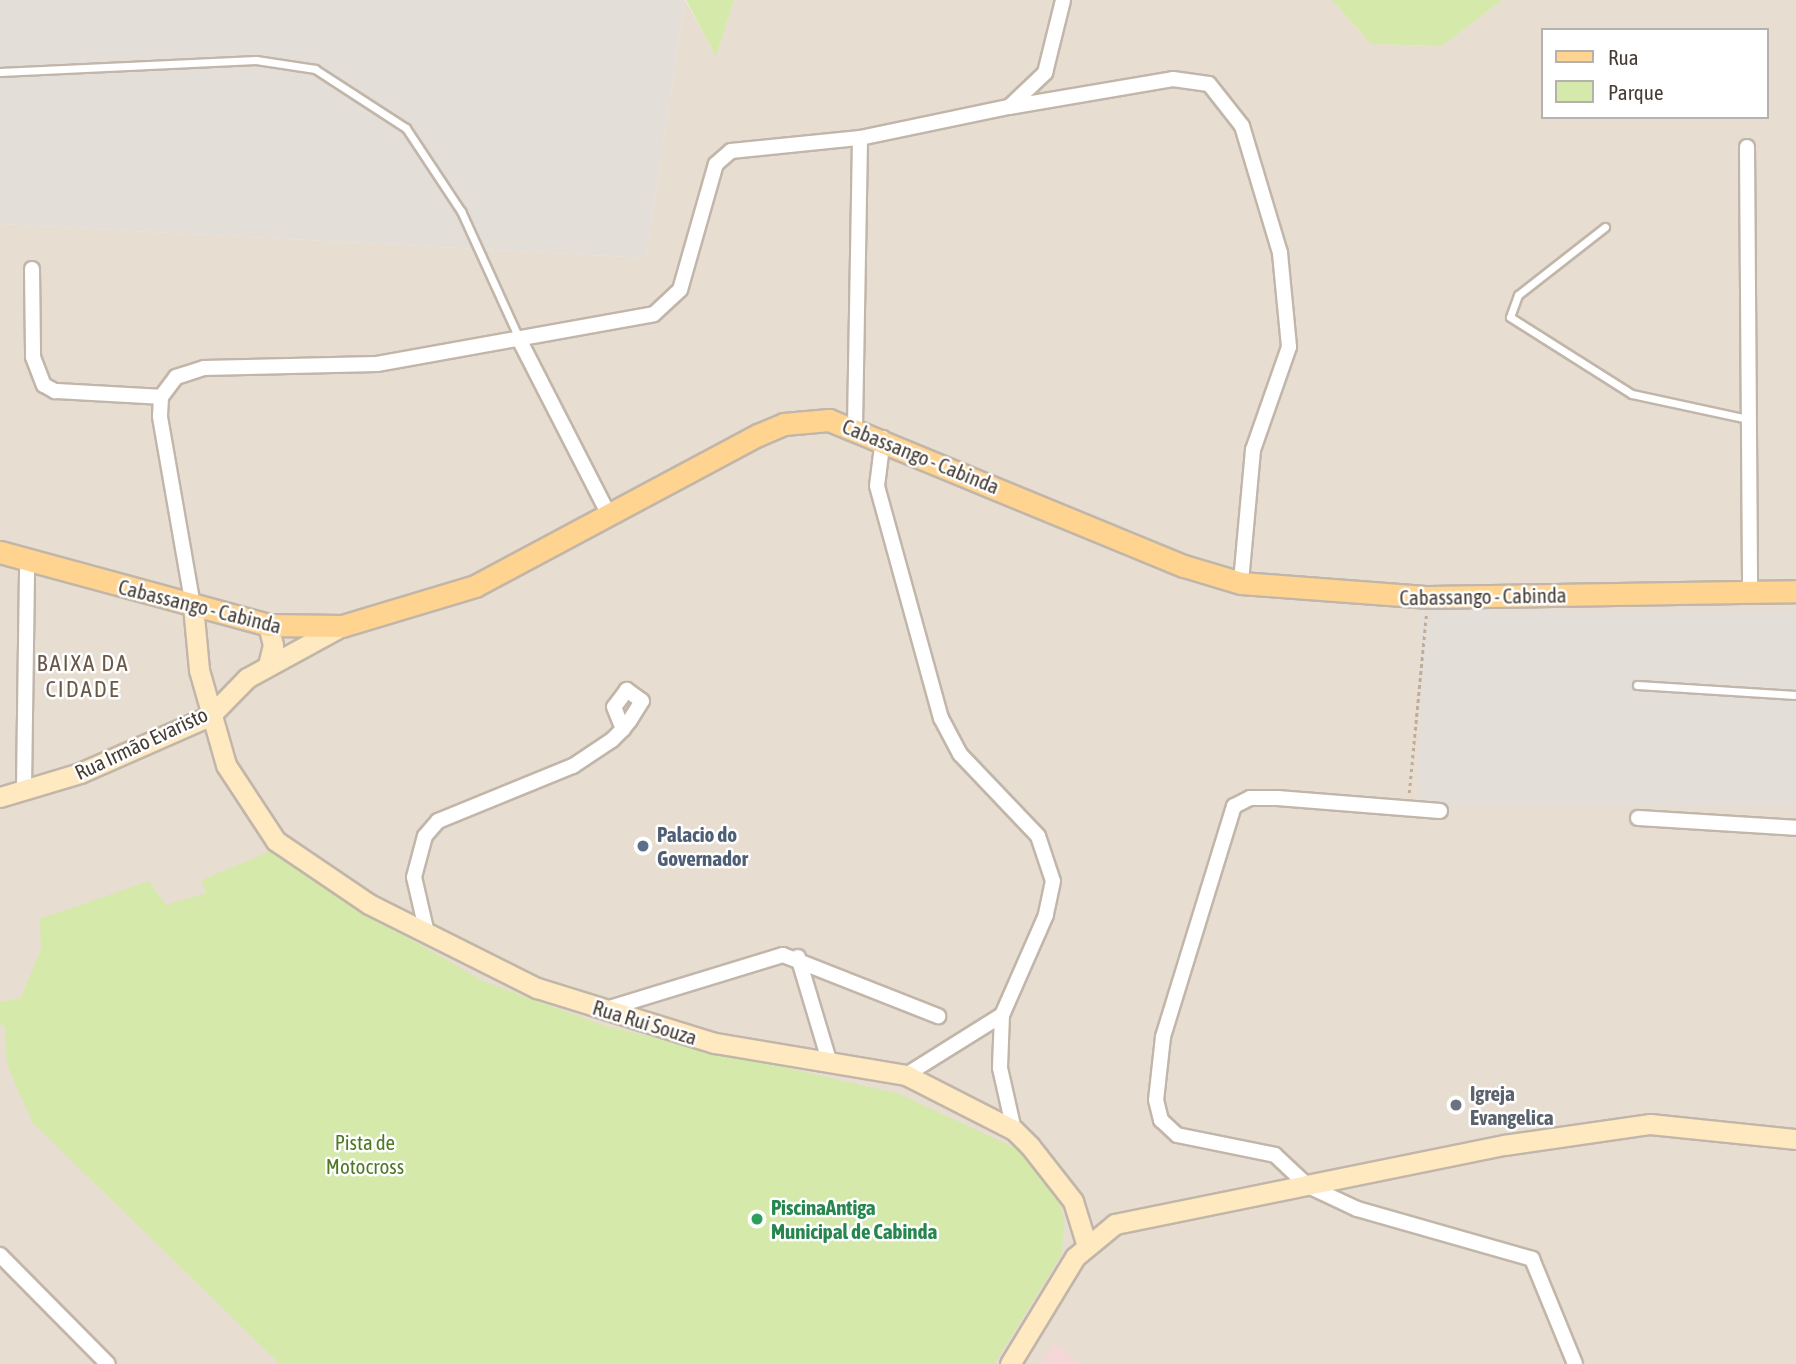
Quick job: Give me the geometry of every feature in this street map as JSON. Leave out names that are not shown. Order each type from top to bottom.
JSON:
[{"type":"main road","name":"Cabassango - Cabinda","points":[[0,552],[268,625],[342,626],[475,586],[784,424],[829,420],[855,426],[1184,566],[1241,583],[1428,597],[1796,592]]},
{"type":"street","points":[[1009,107],[1045,73],[1063,0]]},
{"type":"street","points":[[193,606],[161,397],[176,377],[204,368],[377,364],[522,343],[654,314],[670,304],[680,290],[716,164],[731,151],[860,138],[1009,107],[1173,79],[1209,85],[1242,127],[1280,253],[1289,348],[1252,450],[1241,583]]},
{"type":"street","points":[[855,426],[860,138]]},
{"type":"street","points":[[1747,147],[1750,592]]},
{"type":"street","points":[[32,269],[33,357],[44,385],[55,391],[161,397]]},
{"type":"street","points":[[522,343],[610,517]]},
{"type":"street","points":[[883,438],[877,486],[941,718],[960,754],[1038,836],[1050,868],[1046,915],[1002,1014],[1001,1079],[1013,1130]]},
{"type":"street","points":[[23,787],[27,561]]},
{"type":"street","name":"Rua Rui Souza","points":[[193,606],[210,716],[226,765],[276,841],[369,904],[426,929],[489,967],[603,1010],[715,1043],[906,1075],[1013,1130],[1064,1187],[1086,1243]]},
{"type":"street","points":[[268,625],[273,645],[268,665]]},
{"type":"street","name":"Rua Irmão Evaristo","points":[[0,797],[23,787],[80,772],[210,716],[230,692],[268,665],[342,626]]},
{"type":"street","points":[[426,929],[414,877],[425,836],[438,821],[573,766],[622,729]]},
{"type":"street","points":[[1440,811],[1278,798],[1250,798],[1234,806],[1163,1037],[1156,1101],[1161,1120],[1196,1141],[1275,1155],[1308,1186],[1357,1209],[1532,1259],[1575,1364]]},
{"type":"street","points":[[1638,818],[1796,828]]},
{"type":"street","points":[[603,1010],[768,956],[797,957],[938,1016]]},
{"type":"street","points":[[797,957],[830,1064]]},
{"type":"street","points":[[906,1075],[1002,1014]]},
{"type":"street","points":[[1010,1364],[1086,1243],[1115,1224],[1504,1144],[1650,1124],[1796,1139]]},
{"type":"street","points":[[0,1255],[108,1364]]},
{"type":"lane","points":[[0,72],[256,60],[315,69],[406,128],[461,211],[522,343]]},
{"type":"lane","points":[[1605,227],[1518,295],[1510,317],[1632,394],[1748,419]]},
{"type":"lane","points":[[1637,685],[1796,695]]},
{"type":"path","points":[[1405,808],[1428,597]]},
{"type":"shaded area","points":[[0,0],[685,0],[646,258],[0,224]]},
{"type":"shaded area","points":[[685,0],[716,55],[734,0],[1332,0],[1371,44],[1442,46],[1502,0],[1796,0],[1796,1364],[0,1364],[0,224],[646,258]]},
{"type":"shaded area","points":[[1420,610],[1796,610],[1796,806],[1420,806]]},
{"type":"shaded area","points":[[1055,1344],[1081,1364],[1040,1364]]},
{"type":"green space","points":[[686,0],[734,0],[716,56]]},
{"type":"green space","points":[[1332,0],[1502,0],[1442,46],[1371,44]]},
{"type":"green space","name":"Pista de Motocross","points":[[273,850],[378,921],[483,981],[605,1026],[899,1094],[1013,1147],[1037,1162],[1056,1189],[1064,1218],[1062,1254],[994,1364],[280,1364],[33,1123],[7,1065],[5,1026],[0,1025],[0,1002],[21,998],[41,949],[40,919],[149,881],[166,905],[206,893],[202,880]]},
{"type":"place","name":"Palacio do Governador","points":[[643,846]]},
{"type":"place","name":"Igreja Evangelica","points":[[1456,1105]]},
{"type":"place","name":"PiscinaAntiga Municipal de Cabinda","points":[[757,1219]]},
{"type":"district","name":"BAIXA DA CIDADE","points":[[83,676]]}]
